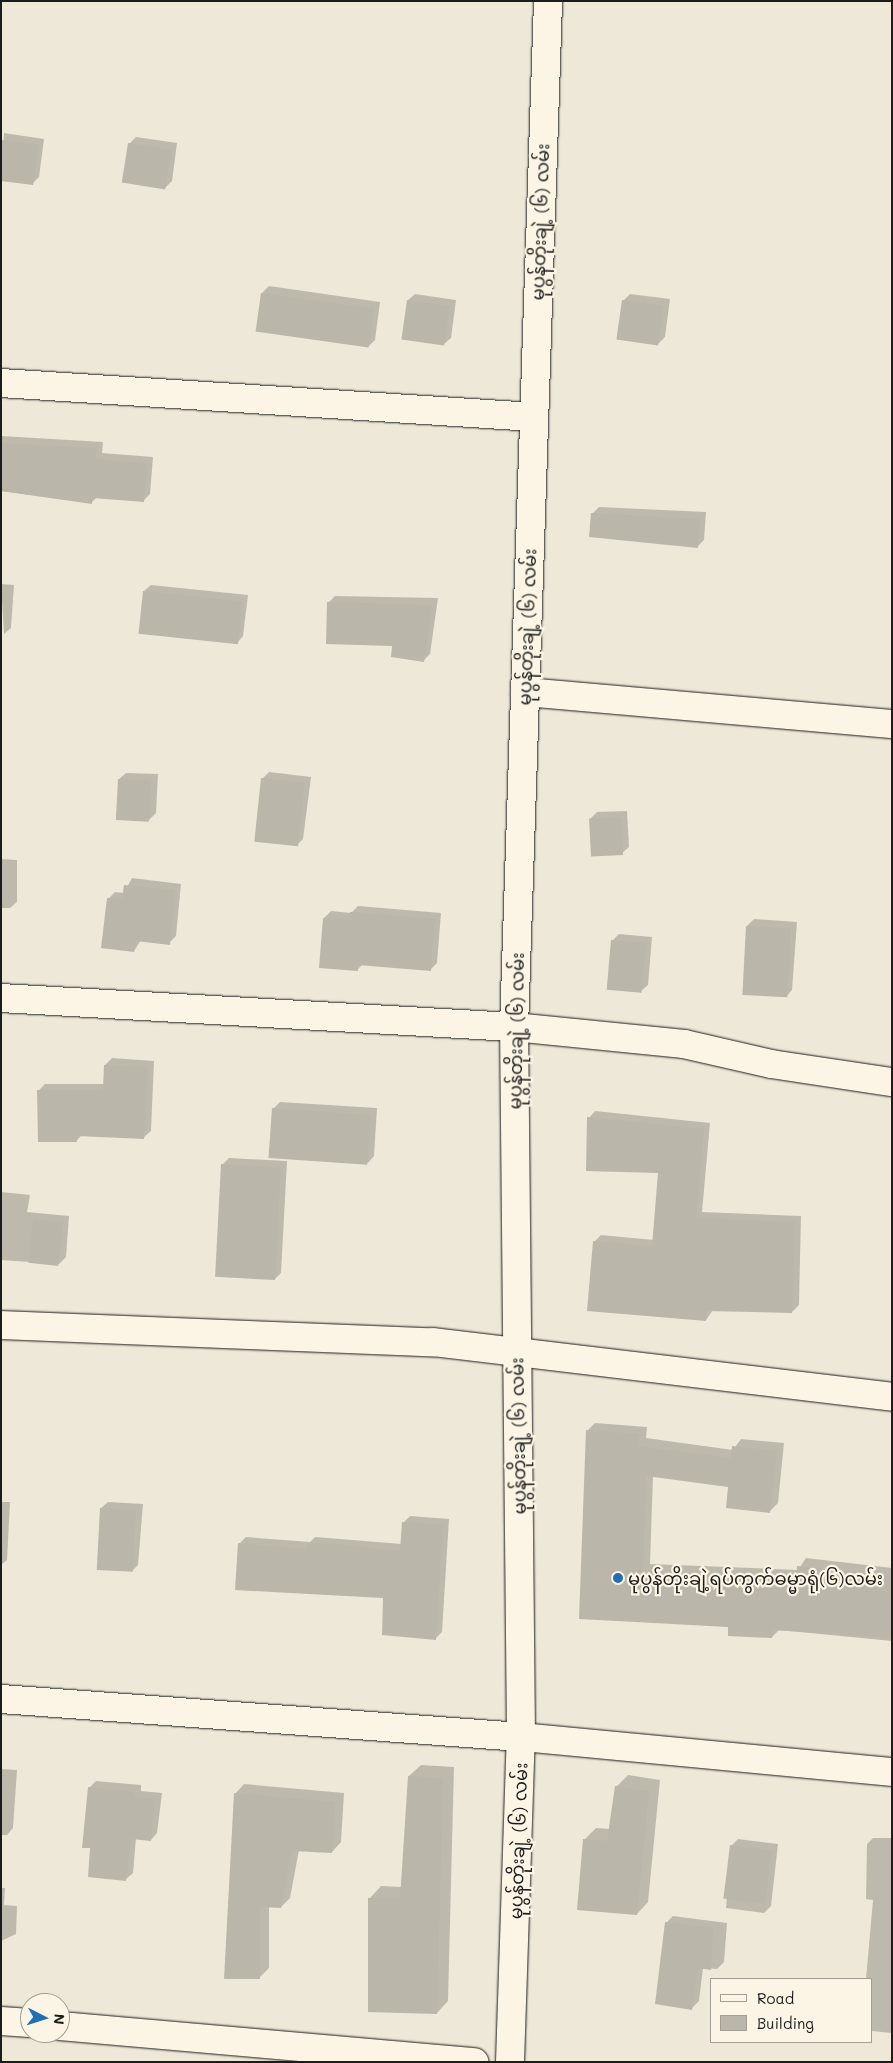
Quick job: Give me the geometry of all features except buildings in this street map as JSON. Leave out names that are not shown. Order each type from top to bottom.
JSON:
[{"type":"street","name":"မုပွန်တိုးချဲ့ (၆) လမ်း","points":[[510,2062],[521,1737],[514,1027],[548,1]]},
{"type":"street","points":[[1,384],[534,418]]},
{"type":"street","points":[[525,692],[892,724]]},
{"type":"street","points":[[1,998],[514,1027],[684,1044],[771,1064],[892,1082]]},
{"type":"street","points":[[1,1325],[349,1337],[517,1352],[892,1397]]},
{"type":"street","points":[[1,1699],[521,1737],[892,1772]]},
{"type":"street","points":[[1,2021],[20,2022]]},
{"type":"street","points":[[70,2027],[474,2062]]},
{"type":"place","name":"မုပွန်တိုးချဲ့ရပ်ကွက်ဓမ္မာရုံ(၆)လမ်း","points":[[618,1578]]}]
